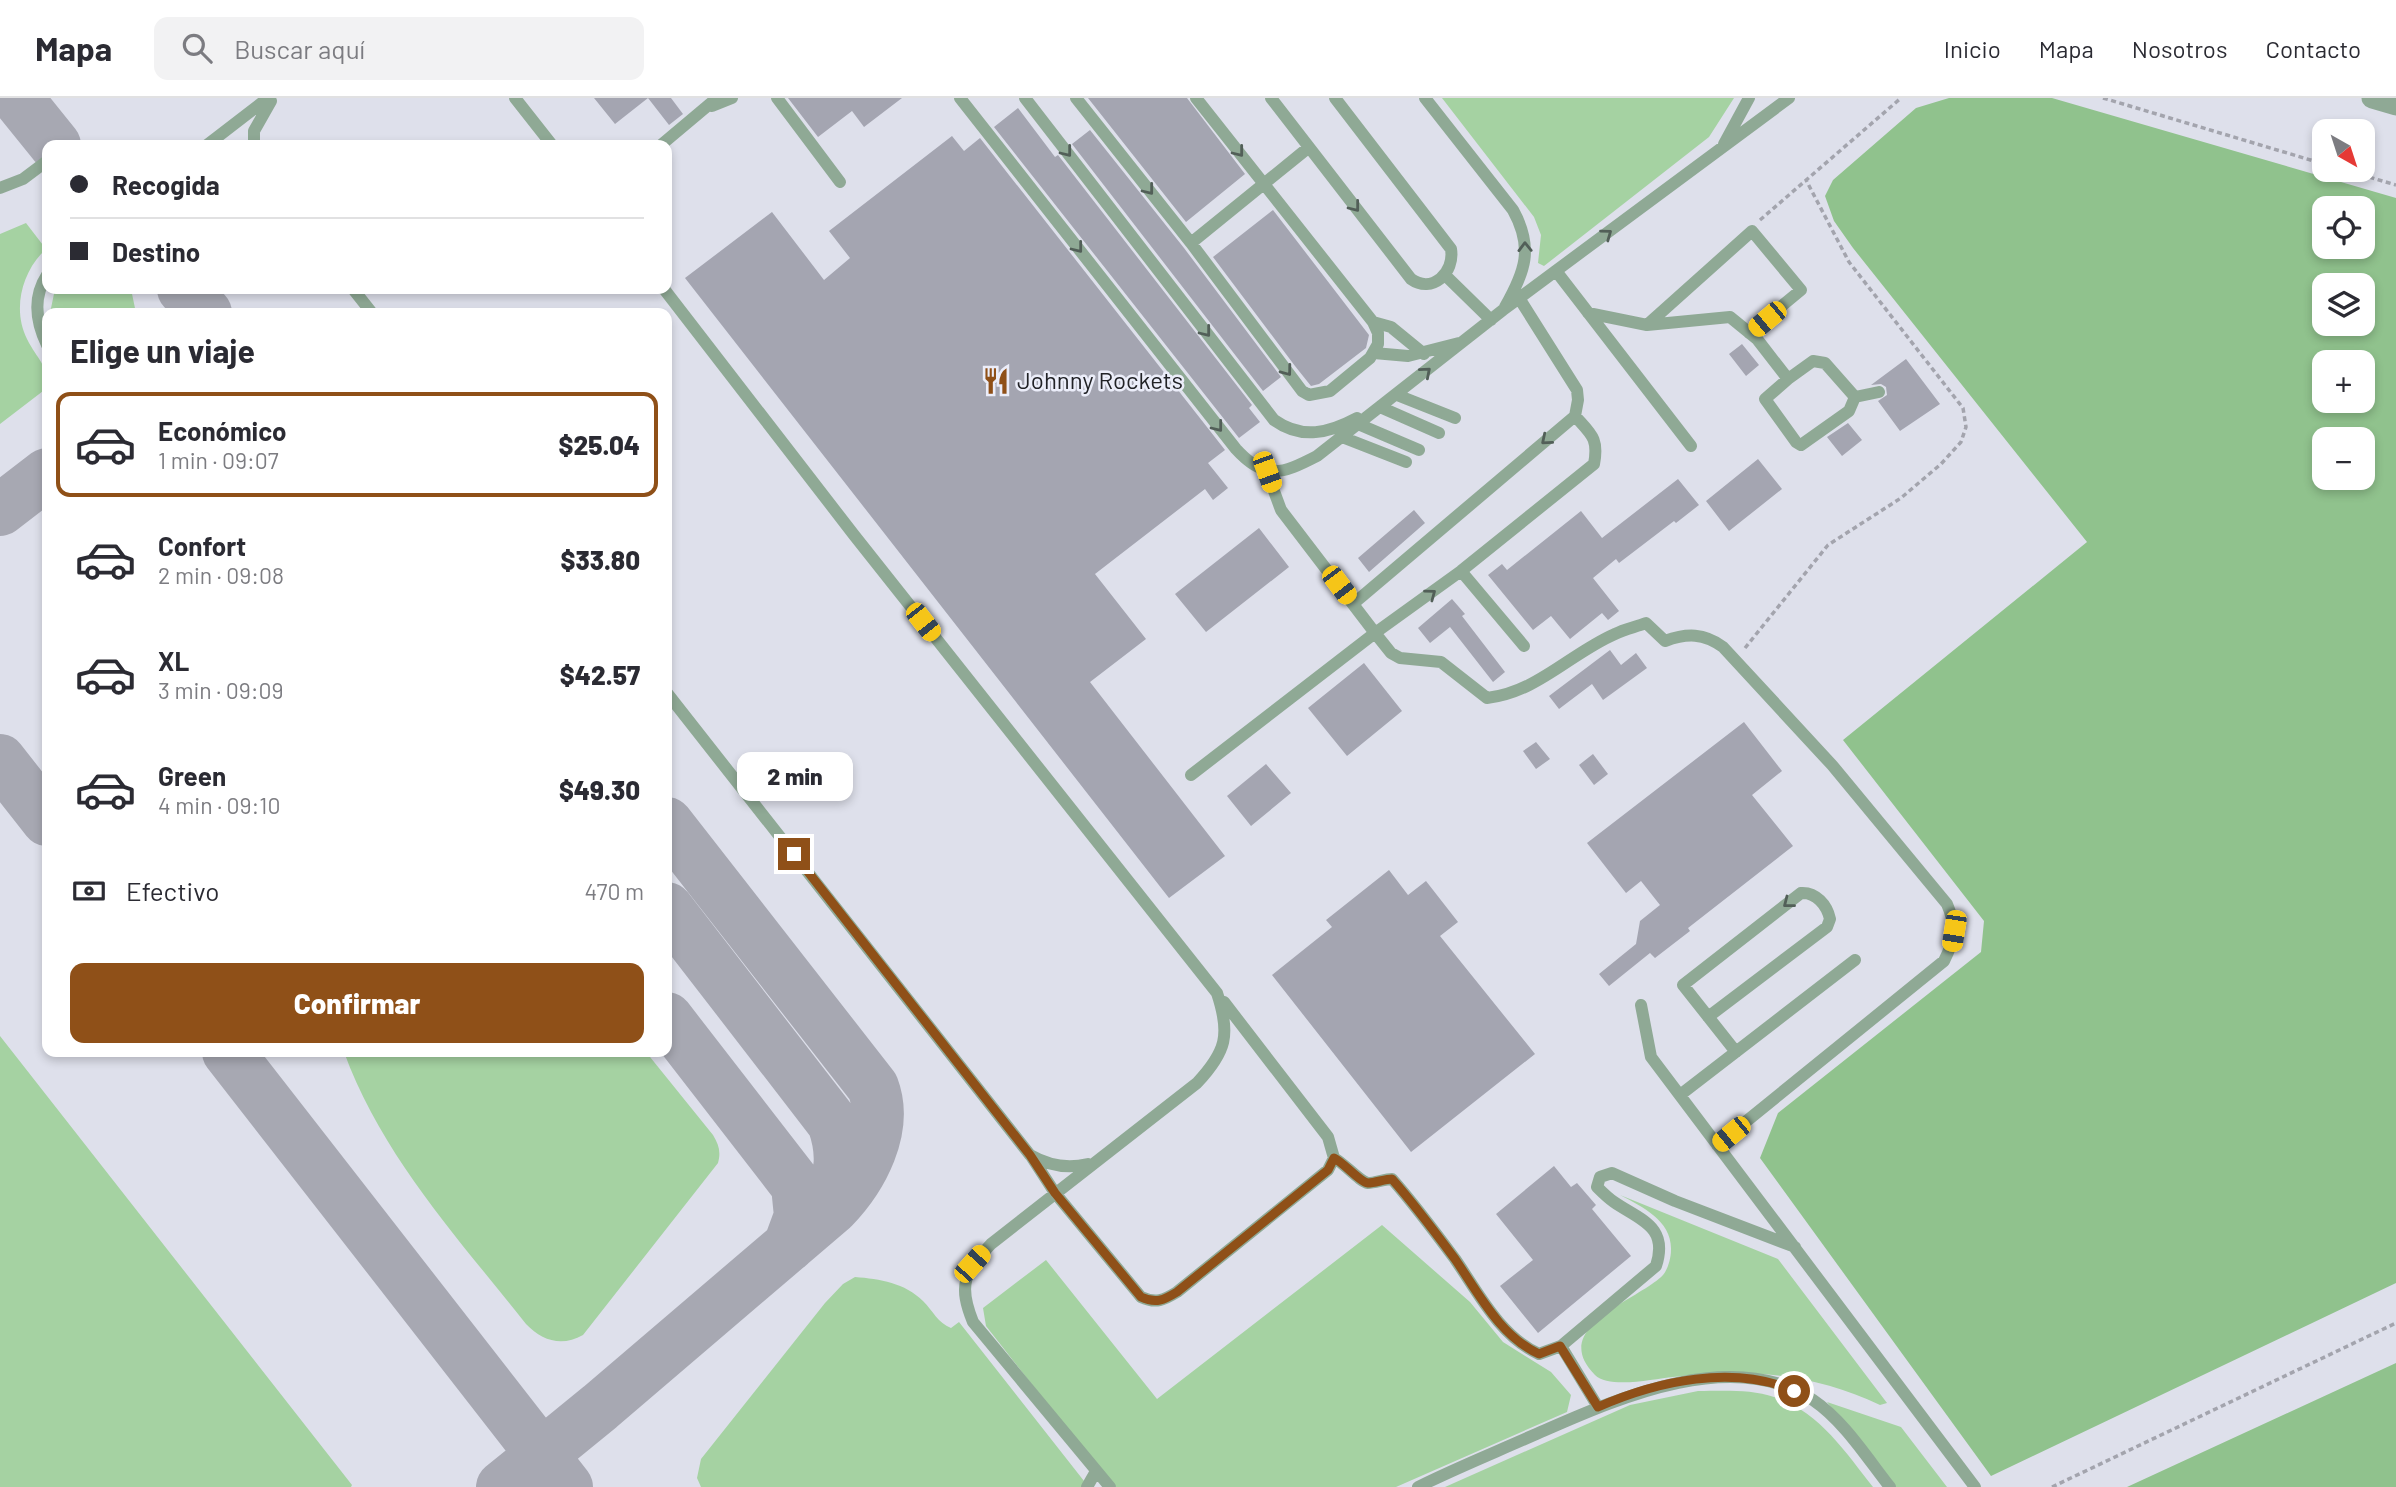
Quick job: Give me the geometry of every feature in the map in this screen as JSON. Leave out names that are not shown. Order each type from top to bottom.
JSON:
[{"type":"street","points":[[2372,98],[2396,105]]},
{"type":"lane","points":[[213,140],[268,98]]},
{"type":"lane","points":[[254,140],[254,131],[264,109],[274,98]]},
{"type":"lane","points":[[515,98],[548,140]]},
{"type":"lane","points":[[667,140],[713,103],[732,98]]},
{"type":"lane","points":[[960,98],[1236,449],[1250,464],[1267,472],[1290,470],[1317,456],[1503,310],[1789,98]]},
{"type":"lane","points":[[1025,98],[1274,419],[1296,431],[1319,433],[1352,421],[1388,401],[1455,418]]},
{"type":"lane","points":[[1076,98],[1191,243],[1303,391],[1309,395],[1330,391],[1374,353],[1378,333],[1373,322],[1196,98]]},
{"type":"lane","points":[[1271,98],[1411,279],[1420,285],[1428,285],[1445,275],[1453,260],[1451,249],[1335,98]]},
{"type":"lane","points":[[1425,98],[1513,210],[1524,232],[1524,267],[1503,310]]},
{"type":"lane","points":[[1721,150],[1749,98]]},
{"type":"lane","points":[[775,99],[840,182]]},
{"type":"lane","points":[[1191,243],[1309,148]]},
{"type":"lane","points":[[0,188],[23,179],[42,165]]},
{"type":"lane","points":[[1647,325],[1752,230],[1801,290],[1749,333]]},
{"type":"lane","points":[[1556,271],[1692,446]]},
{"type":"lane","points":[[1445,275],[1491,320]]},
{"type":"lane","points":[[42,286],[37,310],[42,334]]},
{"type":"lane","points":[[357,294],[368,308]]},
{"type":"lane","points":[[668,294],[871,557],[1328,1136],[1334,1158],[1328,1170],[1163,1300],[1152,1302],[1141,1297],[1055,1193],[1030,1155],[672,698]]},
{"type":"lane","points":[[1353,604],[1575,416],[1577,390],[1519,298]]},
{"type":"lane","points":[[1588,313],[1647,325],[1730,317],[1749,333],[1788,379]]},
{"type":"lane","points":[[1373,322],[1391,327],[1424,354]]},
{"type":"lane","points":[[1374,353],[1395,357],[1424,354],[1464,341]]},
{"type":"lane","points":[[1818,360],[1831,367],[1854,397],[1849,411],[1801,445],[1765,399],[1788,379],[1818,360]]},
{"type":"lane","points":[[1854,397],[1879,392]]},
{"type":"lane","points":[[1388,401],[1439,433]]},
{"type":"lane","points":[[1191,775],[1461,571],[1594,464],[1597,446],[1592,435],[1575,416]]},
{"type":"lane","points":[[1358,424],[1419,450]]},
{"type":"lane","points":[[1342,437],[1406,462]]},
{"type":"lane","points":[[1267,472],[1281,510],[1391,653],[1400,658],[1441,662],[1487,698],[1506,696],[1530,685],[1614,634],[1646,623],[1665,641],[1680,635],[1710,638],[1735,660],[1832,765],[1947,904],[1954,931],[1952,946],[1944,961],[1717,1145]]},
{"type":"lane","points":[[1461,571],[1524,646]]},
{"type":"lane","points":[[1708,1017],[1827,927],[1829,913],[1816,896],[1809,892],[1801,893],[1683,985],[1708,1017],[1736,1052]]},
{"type":"lane","points":[[1680,1095],[1855,960]]},
{"type":"lane","points":[[1110,1487],[973,1322],[965,1301],[964,1282],[972,1264],[990,1244],[1197,1083],[1216,1063],[1224,1041],[1225,1017],[1217,993]]},
{"type":"lane","points":[[1641,1005],[1651,1057],[1975,1487]]},
{"type":"lane","points":[[1030,1155],[1057,1166],[1074,1167],[1095,1162]]},
{"type":"lane","points":[[1334,1158],[1347,1165],[1359,1179],[1368,1183],[1392,1179],[1453,1257],[1504,1330],[1525,1348],[1539,1354],[1560,1346],[1656,1266],[1661,1252],[1655,1233],[1642,1217],[1614,1202],[1597,1187],[1600,1177],[1612,1173],[1675,1201],[1795,1247]]},
{"type":"lane","points":[[1560,1346],[1598,1407]]},
{"type":"lane","points":[[1420,1487],[1598,1407],[1662,1386],[1704,1378],[1776,1383],[1813,1400],[1842,1427],[1890,1487]]},
{"type":"lane","points":[[1087,1487],[1096,1473]]},
{"type":"path","points":[[1752,230],[1901,98]]},
{"type":"path","points":[[2103,98],[2312,160]]},
{"type":"path","points":[[2375,179],[2396,185]]},
{"type":"path","points":[[1735,660],[1828,545],[1900,498],[1941,464],[1961,442],[1966,427],[1963,408],[1849,262],[1806,180]]},
{"type":"path","points":[[2052,1487],[2396,1323]]},
{"type":"green space","points":[[1442,98],[1734,98],[1709,137],[1544,266],[1538,263],[1541,235],[1534,217]]},
{"type":"green space","points":[[1949,98],[2052,98],[2312,174],[2312,182],[2341,182],[2396,198],[2396,1283],[1991,1476],[1760,1158],[1778,1113],[1981,952],[1984,921],[1843,740],[2087,542],[1834,221],[1825,196],[1833,180],[1916,108]]},
{"type":"green space","points":[[26,223],[42,244],[42,254],[25,279],[20,315],[27,339],[42,364],[42,392],[0,424],[0,234]]},
{"type":"green space","points":[[54,294],[132,294],[135,308],[51,308]]},
{"type":"green space","points":[[0,1036],[352,1485],[351,1487],[0,1487]]},
{"type":"green space","points":[[346,1057],[650,1057],[713,1135],[719,1149],[718,1163],[583,1335],[567,1341],[553,1340],[539,1335],[526,1324],[449,1228],[400,1161],[360,1090]]},
{"type":"green space","points":[[1620,1195],[1778,1259],[1887,1403],[1880,1405],[1855,1394],[1804,1380],[1752,1373],[1700,1374],[1621,1382],[1595,1375],[1583,1358],[1582,1343],[1589,1329],[1602,1316],[1663,1275],[1668,1267],[1671,1250],[1667,1231],[1661,1223],[1647,1210]]},
{"type":"green space","points":[[1382,1225],[1470,1302],[1503,1342],[1551,1372],[1571,1395],[1567,1412],[1396,1487],[1116,1487],[1100,1471],[986,1326],[983,1308],[1046,1260],[1157,1399]]},
{"type":"green space","points":[[855,1277],[900,1286],[916,1295],[946,1326],[951,1328],[959,1322],[1084,1481],[1082,1487],[701,1487],[697,1478],[701,1459],[825,1303],[843,1284]]},
{"type":"green space","points":[[2396,1363],[2396,1487],[2127,1487]]},
{"type":"green space","points":[[1698,1391],[1756,1393],[1790,1403],[1818,1422],[1830,1434],[1873,1487],[1445,1487],[1630,1405]]},
{"type":"green space","points":[[1827,1402],[1901,1427],[1947,1487],[1895,1487]]},
{"type":"building","points":[[594,98],[648,98],[615,124]]},
{"type":"building","points":[[648,98],[671,98],[683,114],[669,125]]},
{"type":"building","points":[[788,98],[902,98],[864,127],[852,111],[818,137]]},
{"type":"building","points":[[1088,98],[1187,98],[1245,174],[1186,222]]},
{"type":"building","points":[[1018,108],[1055,157],[1058,155],[1252,405],[1249,408],[1260,422],[1239,438],[994,127]]},
{"type":"building","points":[[1090,130],[1184,248],[1281,377],[1263,391],[1072,144]]},
{"type":"building","points":[[952,136],[964,151],[980,138],[1225,450],[1208,463],[1228,488],[1213,500],[1205,489],[1095,574],[1146,639],[1090,682],[1225,856],[1169,898],[685,278],[772,212],[824,280],[850,258],[829,231]]},
{"type":"building","points":[[1273,210],[1369,335],[1366,348],[1319,384],[1311,386],[1213,257]]},
{"type":"building","points":[[1742,344],[1759,365],[1746,376],[1729,354]]},
{"type":"building","points":[[1906,359],[1940,404],[1900,431],[1878,401],[1887,395],[1886,387],[1881,384],[1871,385]]},
{"type":"building","points":[[1848,423],[1862,440],[1842,456],[1827,437]]},
{"type":"building","points":[[1758,459],[1782,489],[1729,531],[1706,501]]},
{"type":"building","points":[[1678,479],[1699,505],[1619,563],[1616,559],[1593,578],[1619,611],[1608,620],[1602,613],[1570,639],[1551,616],[1533,630],[1488,575],[1502,564],[1507,570],[1581,511],[1602,538]]},
{"type":"building","points":[[1414,510],[1425,523],[1369,572],[1358,558]]},
{"type":"building","points":[[1259,528],[1289,567],[1206,632],[1175,594]]},
{"type":"building","points":[[1452,599],[1505,672],[1493,682],[1450,627],[1430,643],[1418,628]]},
{"type":"building","points":[[1610,650],[1621,665],[1636,653],[1647,668],[1603,700],[1592,684],[1559,709],[1549,696]]},
{"type":"building","points":[[1364,663],[1402,711],[1347,756],[1308,708]]},
{"type":"building","points":[[1744,722],[1782,771],[1752,795],[1793,846],[1688,928],[1690,931],[1655,958],[1650,953],[1609,986],[1599,974],[1636,944],[1640,921],[1660,905],[1641,881],[1626,893],[1587,843]]},
{"type":"building","points":[[1536,742],[1550,759],[1536,769],[1523,751]]},
{"type":"building","points":[[1593,754],[1608,774],[1594,785],[1579,765]]},
{"type":"building","points":[[1266,764],[1291,793],[1251,826],[1227,796]]},
{"type":"building","points":[[1389,870],[1408,895],[1426,881],[1458,922],[1440,936],[1535,1054],[1411,1152],[1272,975],[1332,927],[1326,920]]},
{"type":"building","points":[[1554,1166],[1571,1187],[1577,1183],[1596,1205],[1592,1209],[1631,1256],[1538,1333],[1500,1286],[1533,1260],[1496,1214]]},
{"type":"taxiway","points":[[17,98],[51,140]]},
{"type":"taxiway","points":[[188,294],[201,308]]},
{"type":"taxiway","points":[[0,510],[42,478]]},
{"type":"taxiway","points":[[0,760],[42,814]]},
{"type":"taxiway","points":[[502,1487],[833,1208],[863,1168],[875,1136],[878,1119],[873,1087],[672,829]]},
{"type":"taxiway","points":[[672,914],[833,1123],[840,1163],[837,1182],[829,1202]]},
{"type":"taxiway","points":[[672,1024],[797,1186],[800,1216],[789,1246]]},
{"type":"taxiway","points":[[232,1057],[567,1487]]},
{"type":"place","name":"Johnny Rockets","points":[[996,381]]},
{"type":"route","points":[[794,854],[1030,1155],[1055,1193],[1141,1297],[1152,1302],[1163,1300],[1177,1292],[1328,1170],[1334,1158],[1347,1165],[1359,1179],[1368,1183],[1392,1179],[1413,1202],[1504,1330],[1525,1348],[1539,1354],[1560,1346],[1598,1407],[1662,1386],[1704,1378],[1776,1383],[1794,1391]]}]
